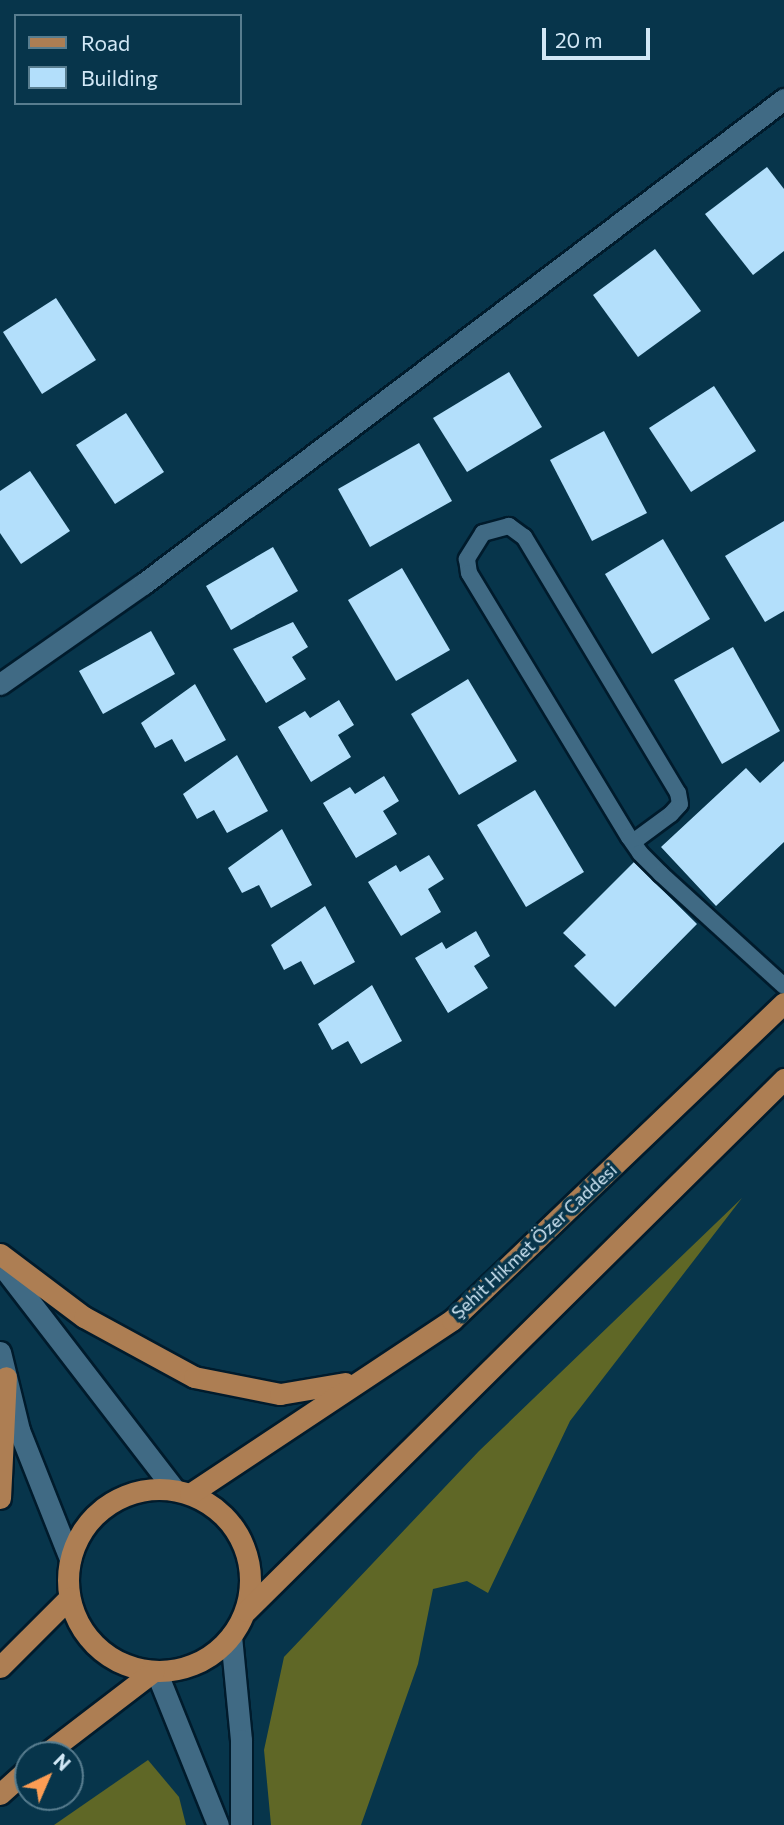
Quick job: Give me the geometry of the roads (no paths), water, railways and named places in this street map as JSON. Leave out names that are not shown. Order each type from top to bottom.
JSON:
[{"type":"main road","name":"Şehit Hikmet Özer Caddesi","points":[[182,1491],[452,1320],[784,1003]]},
{"type":"main road","points":[[246,1611],[251,1583],[247,1554],[235,1528],[215,1507],[182,1491],[146,1489],[97,1512],[80,1533],[70,1559],[69,1598],[80,1626],[99,1649],[125,1665],[155,1671],[183,1668],[210,1656],[231,1636],[246,1611],[784,1079]]},
{"type":"main road","points":[[0,1254],[84,1317],[218,1385],[248,1392],[311,1392],[370,1374]]},
{"type":"main road","points":[[0,1497],[6,1377]]},
{"type":"main road","points":[[0,1667],[69,1598]]},
{"type":"main road","points":[[62,1741],[155,1671]]},
{"type":"main road","points":[[0,1794],[14,1782]]},
{"type":"street","points":[[0,684],[143,584],[784,99]]},
{"type":"street","points":[[0,1263],[182,1491]]},
{"type":"street","points":[[0,1352],[19,1430],[70,1559]]},
{"type":"street","points":[[231,1636],[241,1740],[241,1825]]},
{"type":"street","points":[[155,1671],[218,1825]]},
{"type":"lane","points":[[633,842],[671,814],[680,804],[678,793],[524,537],[509,526],[483,533],[467,559],[469,573],[633,842],[784,986]]}]
